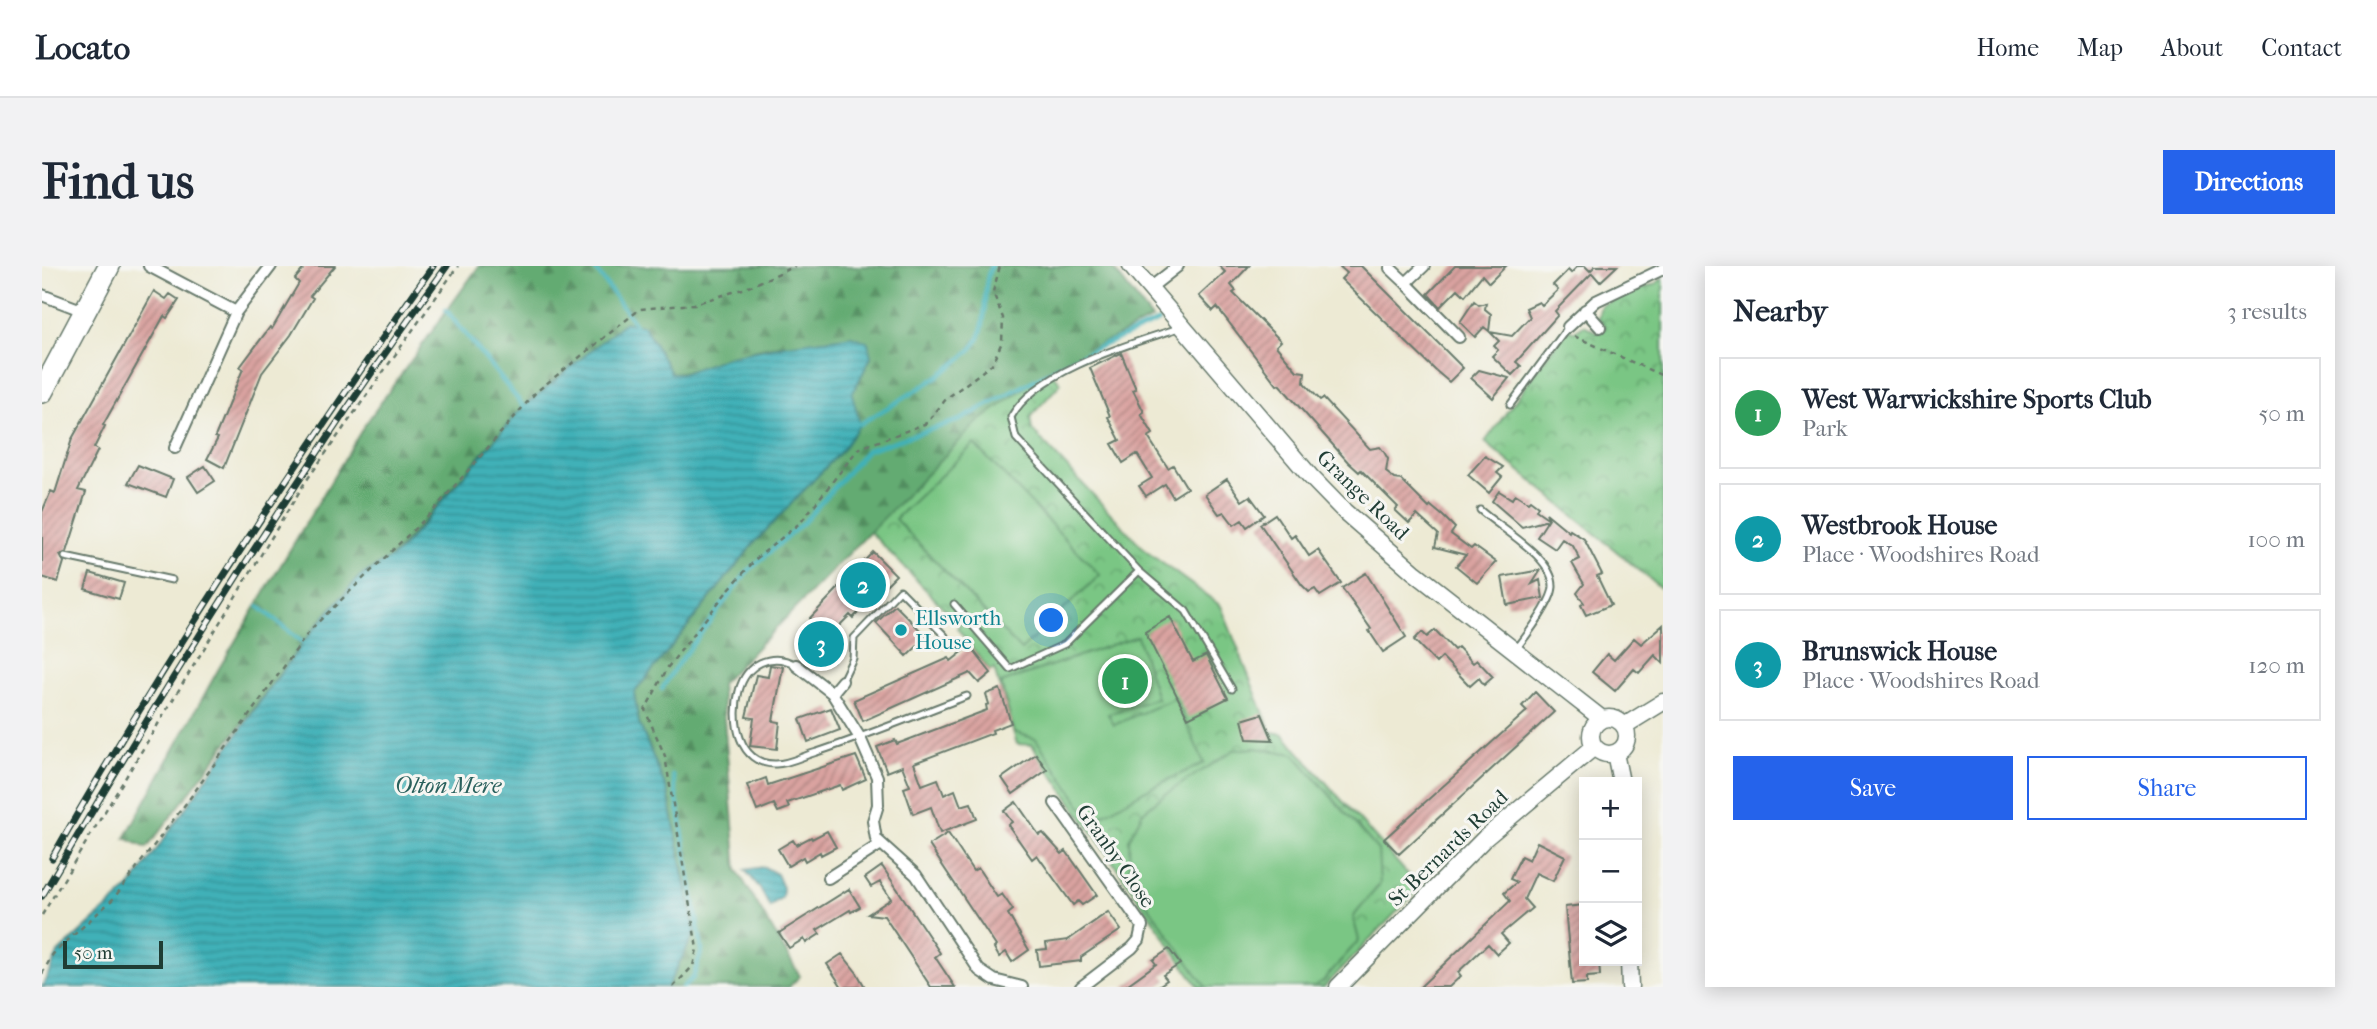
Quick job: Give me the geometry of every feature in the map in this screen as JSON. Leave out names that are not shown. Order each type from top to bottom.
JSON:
[{"type":"highway","points":[[42,392],[109,266]]},
{"type":"street","points":[[149,266],[236,312]]},
{"type":"street","points":[[175,448],[236,312],[271,266]]},
{"type":"street","name":"Grange Road","points":[[1131,266],[1310,476],[1345,512],[1415,572],[1602,719]]},
{"type":"street","points":[[1150,288],[1178,266]]},
{"type":"street","points":[[1406,283],[1424,266]]},
{"type":"street","points":[[1390,268],[1459,337]]},
{"type":"street","points":[[1568,327],[1596,301],[1663,268]]},
{"type":"street","points":[[42,295],[84,311]]},
{"type":"street","points":[[1585,310],[1600,327]]},
{"type":"street","points":[[796,665],[832,692],[860,737],[877,777],[878,805],[873,833],[881,844],[916,875],[979,970],[993,983],[1022,987]]},
{"type":"street","points":[[832,692],[842,681]]},
{"type":"street","points":[[1624,726],[1663,702]]},
{"type":"street","points":[[1602,719],[1618,720],[1624,726],[1625,744],[1615,753],[1604,754],[1594,747],[1591,729],[1602,719]]},
{"type":"street","name":"St Bernards Road","points":[[1338,987],[1485,838],[1594,747]]},
{"type":"street","points":[[1615,753],[1620,777]]},
{"type":"street","name":"Granby Close","points":[[1055,803],[1142,926],[1139,940],[1132,948],[1081,987]]},
{"type":"street","points":[[828,878],[881,844]]},
{"type":"street","points":[[1629,966],[1630,987]]},
{"type":"lane","points":[[1182,327],[1118,347],[1032,389],[1011,416],[1016,438],[1139,571],[1186,611],[1232,689]]},
{"type":"lane","points":[[1510,405],[1568,327]]},
{"type":"lane","points":[[1480,510],[1538,556],[1552,582],[1553,589],[1534,626],[1515,650]]},
{"type":"lane","points":[[65,557],[172,580]]},
{"type":"lane","points":[[954,604],[1010,669],[1065,644],[1139,571]]},
{"type":"lane","points":[[842,681],[853,658],[853,638],[900,590],[945,636]]},
{"type":"lane","points":[[796,665],[777,658],[764,660],[746,674],[739,689],[736,723],[744,749],[761,761],[776,765],[860,737],[967,696]]},
{"type":"path","points":[[42,915],[304,484],[457,266]]},
{"type":"path","points":[[42,974],[53,954],[113,899],[138,867],[311,629],[433,511],[528,400],[640,309],[694,304],[746,288],[795,266]]},
{"type":"path","points":[[673,987],[693,966],[697,949],[665,756],[645,710],[649,700],[668,667],[729,589],[757,558],[801,522],[858,449],[927,423],[946,399],[992,364],[1002,342],[1003,318],[993,292],[1000,266]]},
{"type":"path","points":[[1568,327],[1575,339],[1663,376]]},
{"type":"green space","points":[[479,266],[1111,266],[1152,319],[1045,372],[977,423],[721,684],[737,870],[800,976],[789,987],[667,987],[695,932],[668,793],[639,723],[634,693],[755,542],[843,449],[852,394],[871,357],[807,346],[771,346],[685,372],[671,373],[644,326],[521,409],[398,550],[313,630],[147,848],[125,838],[218,670],[364,426]]},
{"type":"green space","points":[[1663,278],[1663,590],[1485,442],[1568,327],[1573,332],[1584,325],[1599,333],[1606,327],[1598,318],[1601,305],[1655,284]]},
{"type":"green space","points":[[1049,370],[1061,383],[1030,417],[1032,430],[1147,552],[1221,606],[1271,732],[1283,734],[1420,888],[1324,987],[1199,987],[1032,745],[1017,744],[994,669],[990,671],[957,628],[960,625],[870,532],[977,423]]},
{"type":"green space","points":[[974,444],[1100,575],[1021,650],[895,519]]},
{"type":"green space","points":[[1137,636],[1157,698],[1108,714],[1114,725],[1175,698],[1204,763],[1144,791],[1092,821],[1036,739],[1014,732],[1001,683]]},
{"type":"green space","points":[[1255,748],[1294,754],[1378,850],[1380,884],[1353,917],[1359,940],[1324,980],[1314,987],[1206,987],[1130,880],[1129,839],[1143,812],[1164,795],[1234,750]]},
{"type":"water","name":"Olton Mere","points":[[625,322],[644,326],[671,373],[684,373],[730,356],[852,336],[868,342],[871,357],[852,394],[860,424],[843,449],[755,542],[634,693],[639,723],[668,793],[695,932],[667,987],[42,987],[58,953],[130,887],[272,685],[313,630],[359,577],[398,553],[521,409]]},
{"type":"water","points":[[764,867],[777,874],[783,888],[782,898],[770,907],[745,870]]},
{"type":"building","points":[[306,266],[335,266],[310,296],[313,298],[291,335],[262,373],[224,468],[207,459],[218,438],[215,437],[243,369],[240,367],[270,327],[272,329],[299,283],[295,279]]},
{"type":"building","points":[[1219,266],[1249,266],[1231,285],[1236,291],[1233,293],[1281,341],[1276,346],[1297,371],[1305,372],[1304,383],[1320,400],[1323,398],[1370,449],[1380,447],[1388,459],[1386,472],[1401,480],[1429,508],[1431,506],[1443,516],[1455,528],[1451,534],[1471,549],[1474,546],[1496,562],[1477,583],[1456,566],[1466,555],[1435,547],[1438,534],[1417,515],[1409,523],[1395,510],[1398,507],[1361,470],[1359,472],[1348,462],[1279,384],[1277,385],[1217,307],[1213,311],[1199,296],[1225,272]]},
{"type":"building","points":[[1339,266],[1361,266],[1463,368],[1449,382],[1341,279],[1347,273]]},
{"type":"building","points":[[1455,266],[1506,266],[1489,283],[1482,275],[1465,296],[1458,289],[1440,307],[1428,294]]},
{"type":"building","points":[[1578,266],[1585,266],[1590,271],[1595,266],[1617,266],[1600,282],[1592,273],[1555,311],[1558,315],[1516,362],[1521,366],[1512,375],[1492,356],[1498,350],[1494,346],[1499,341],[1490,332],[1512,336],[1530,317],[1526,308],[1539,302],[1542,305],[1558,290],[1553,285],[1568,270],[1571,273]]},
{"type":"building","points":[[154,291],[166,299],[170,294],[179,300],[167,318],[164,316],[103,425],[105,426],[94,448],[98,450],[78,490],[86,492],[67,552],[60,555],[64,562],[58,582],[42,577],[42,512],[51,491],[55,493],[72,439]]},
{"type":"building","points":[[1474,301],[1479,305],[1486,303],[1485,309],[1491,314],[1489,331],[1484,327],[1475,337],[1460,322]]},
{"type":"building","points":[[1121,353],[1136,389],[1133,390],[1144,412],[1141,414],[1153,434],[1148,437],[1168,468],[1173,465],[1187,488],[1173,497],[1165,484],[1146,496],[1139,486],[1152,478],[1137,454],[1123,463],[1112,444],[1120,440],[1108,417],[1110,416],[1090,368]]},
{"type":"building","points":[[1479,370],[1509,378],[1493,398],[1471,378]]},
{"type":"building","points":[[1485,456],[1503,467],[1497,473],[1502,477],[1489,493],[1468,475]]},
{"type":"building","points":[[138,465],[173,479],[166,497],[128,483]]},
{"type":"building","points":[[205,466],[215,481],[198,492],[188,477]]},
{"type":"building","points":[[1227,479],[1242,501],[1250,496],[1264,515],[1247,527],[1242,520],[1234,525],[1224,512],[1219,514],[1205,494]]},
{"type":"building","points":[[1499,491],[1512,499],[1515,494],[1528,502],[1530,500],[1538,506],[1536,510],[1549,519],[1546,513],[1569,532],[1570,530],[1584,539],[1602,574],[1597,576],[1611,605],[1586,615],[1581,605],[1584,603],[1577,593],[1584,584],[1572,563],[1580,559],[1573,546],[1562,539],[1555,549],[1537,537],[1548,520],[1522,527],[1492,501]]},
{"type":"building","points":[[1275,514],[1291,538],[1295,535],[1309,556],[1318,550],[1341,583],[1320,596],[1315,589],[1309,592],[1302,585],[1260,524]]},
{"type":"building","points":[[873,552],[896,575],[853,618],[850,615],[835,630],[833,661],[806,659],[810,618]]},
{"type":"building","points":[[1541,570],[1532,584],[1540,580],[1543,598],[1507,605],[1502,577]]},
{"type":"building","points":[[90,573],[124,583],[119,599],[85,589]]},
{"type":"building","points":[[1366,573],[1406,637],[1383,652],[1369,631],[1371,629],[1342,588]]},
{"type":"building","name":"Ellsworth House","points":[[895,605],[927,637],[907,656],[876,623]]},
{"type":"building","points":[[1170,617],[1193,662],[1206,655],[1228,698],[1188,718],[1145,632]]},
{"type":"building","points":[[1663,625],[1663,663],[1655,655],[1639,673],[1634,669],[1615,691],[1592,672],[1607,654],[1614,660],[1634,638],[1641,644]]},
{"type":"building","points":[[1435,630],[1454,650],[1458,647],[1473,663],[1477,660],[1493,677],[1484,685],[1479,678],[1470,686],[1442,657],[1436,663],[1414,640],[1422,632],[1427,637]]},
{"type":"building","points":[[970,646],[991,673],[979,683],[970,673],[863,721],[854,700],[949,658],[951,661]]},
{"type":"building","points":[[770,665],[783,667],[773,721],[780,722],[777,749],[750,746],[754,718],[746,717],[756,675],[768,677]]},
{"type":"building","points":[[1000,689],[1011,723],[992,730],[993,733],[914,763],[922,785],[938,779],[944,795],[955,790],[961,806],[971,803],[977,819],[940,833],[931,807],[913,814],[904,788],[910,786],[902,766],[887,772],[877,747],[895,740],[897,744],[987,710],[986,705],[989,704],[986,694]]},
{"type":"building","points":[[1535,692],[1554,712],[1399,854],[1384,839],[1527,711],[1522,706]]},
{"type":"building","points":[[831,708],[840,730],[808,742],[800,719]]},
{"type":"building","points":[[1262,714],[1273,740],[1247,739],[1242,720]]},
{"type":"building","points":[[1036,754],[1047,770],[1013,794],[1002,778]]},
{"type":"building","points":[[856,756],[866,779],[842,790],[840,785],[787,803],[789,808],[778,812],[774,804],[757,811],[747,785],[766,778],[768,785]]},
{"type":"building","points":[[1016,802],[1039,835],[1043,833],[1062,854],[1066,851],[1097,895],[1082,905],[1078,901],[1073,905],[1037,855],[1032,859],[1008,825],[1012,822],[1004,811]]},
{"type":"building","points":[[827,831],[836,847],[805,861],[803,857],[788,866],[778,849],[793,840],[796,845]]},
{"type":"building","points":[[948,833],[973,871],[978,868],[997,897],[1002,894],[1013,910],[1008,914],[1029,950],[1012,962],[1006,952],[999,957],[994,948],[996,946],[929,845]]},
{"type":"building","points":[[1537,842],[1565,856],[1553,881],[1536,873],[1524,899],[1532,908],[1501,934],[1509,943],[1497,954],[1488,944],[1458,972],[1461,976],[1449,987],[1420,987],[1510,901],[1504,893],[1517,882],[1510,879],[1521,856],[1529,860]]},
{"type":"building","points":[[882,866],[940,953],[935,957],[955,987],[931,987],[884,916],[868,914],[891,899],[880,882],[871,887],[865,878]]},
{"type":"building","points":[[849,889],[860,907],[817,930],[820,934],[806,943],[804,939],[789,948],[779,933]]},
{"type":"building","points":[[1579,906],[1579,966],[1599,966],[1600,976],[1587,977],[1587,983],[1572,984],[1565,907]]},
{"type":"building","points":[[1108,912],[1121,930],[1081,957],[1081,961],[1039,966],[1037,950],[1047,949],[1046,943],[1068,940]]},
{"type":"building","points":[[1169,949],[1180,964],[1163,975],[1167,980],[1157,987],[1124,987],[1156,964],[1153,960]]},
{"type":"building","points":[[842,954],[865,987],[842,987],[827,964]]},
{"type":"waterway","points":[[593,266],[635,324]]},
{"type":"waterway","points":[[860,424],[942,373],[970,350],[981,331],[986,284],[991,266]]},
{"type":"waterway","points":[[446,310],[524,407]]},
{"type":"waterway","points":[[662,689],[747,572],[804,522],[867,450],[960,420],[1079,356],[1159,321]]},
{"type":"waterway","points":[[258,606],[303,643]]},
{"type":"waterway","points":[[673,775],[702,950],[693,978],[683,987]]},
{"type":"railway","points":[[52,858],[141,706],[235,558],[433,266]]},
{"type":"railway","points":[[42,896],[237,576],[340,420],[447,266]]},
{"type":"place","name":"Westbrook House","points":[[863,585]]},
{"type":"place","name":"Ellsworth House","points":[[901,630]]},
{"type":"place","name":"Brunswick House","points":[[821,644]]},
{"type":"place","name":"West Warwickshire Sports Club","points":[[1125,681]]}]
